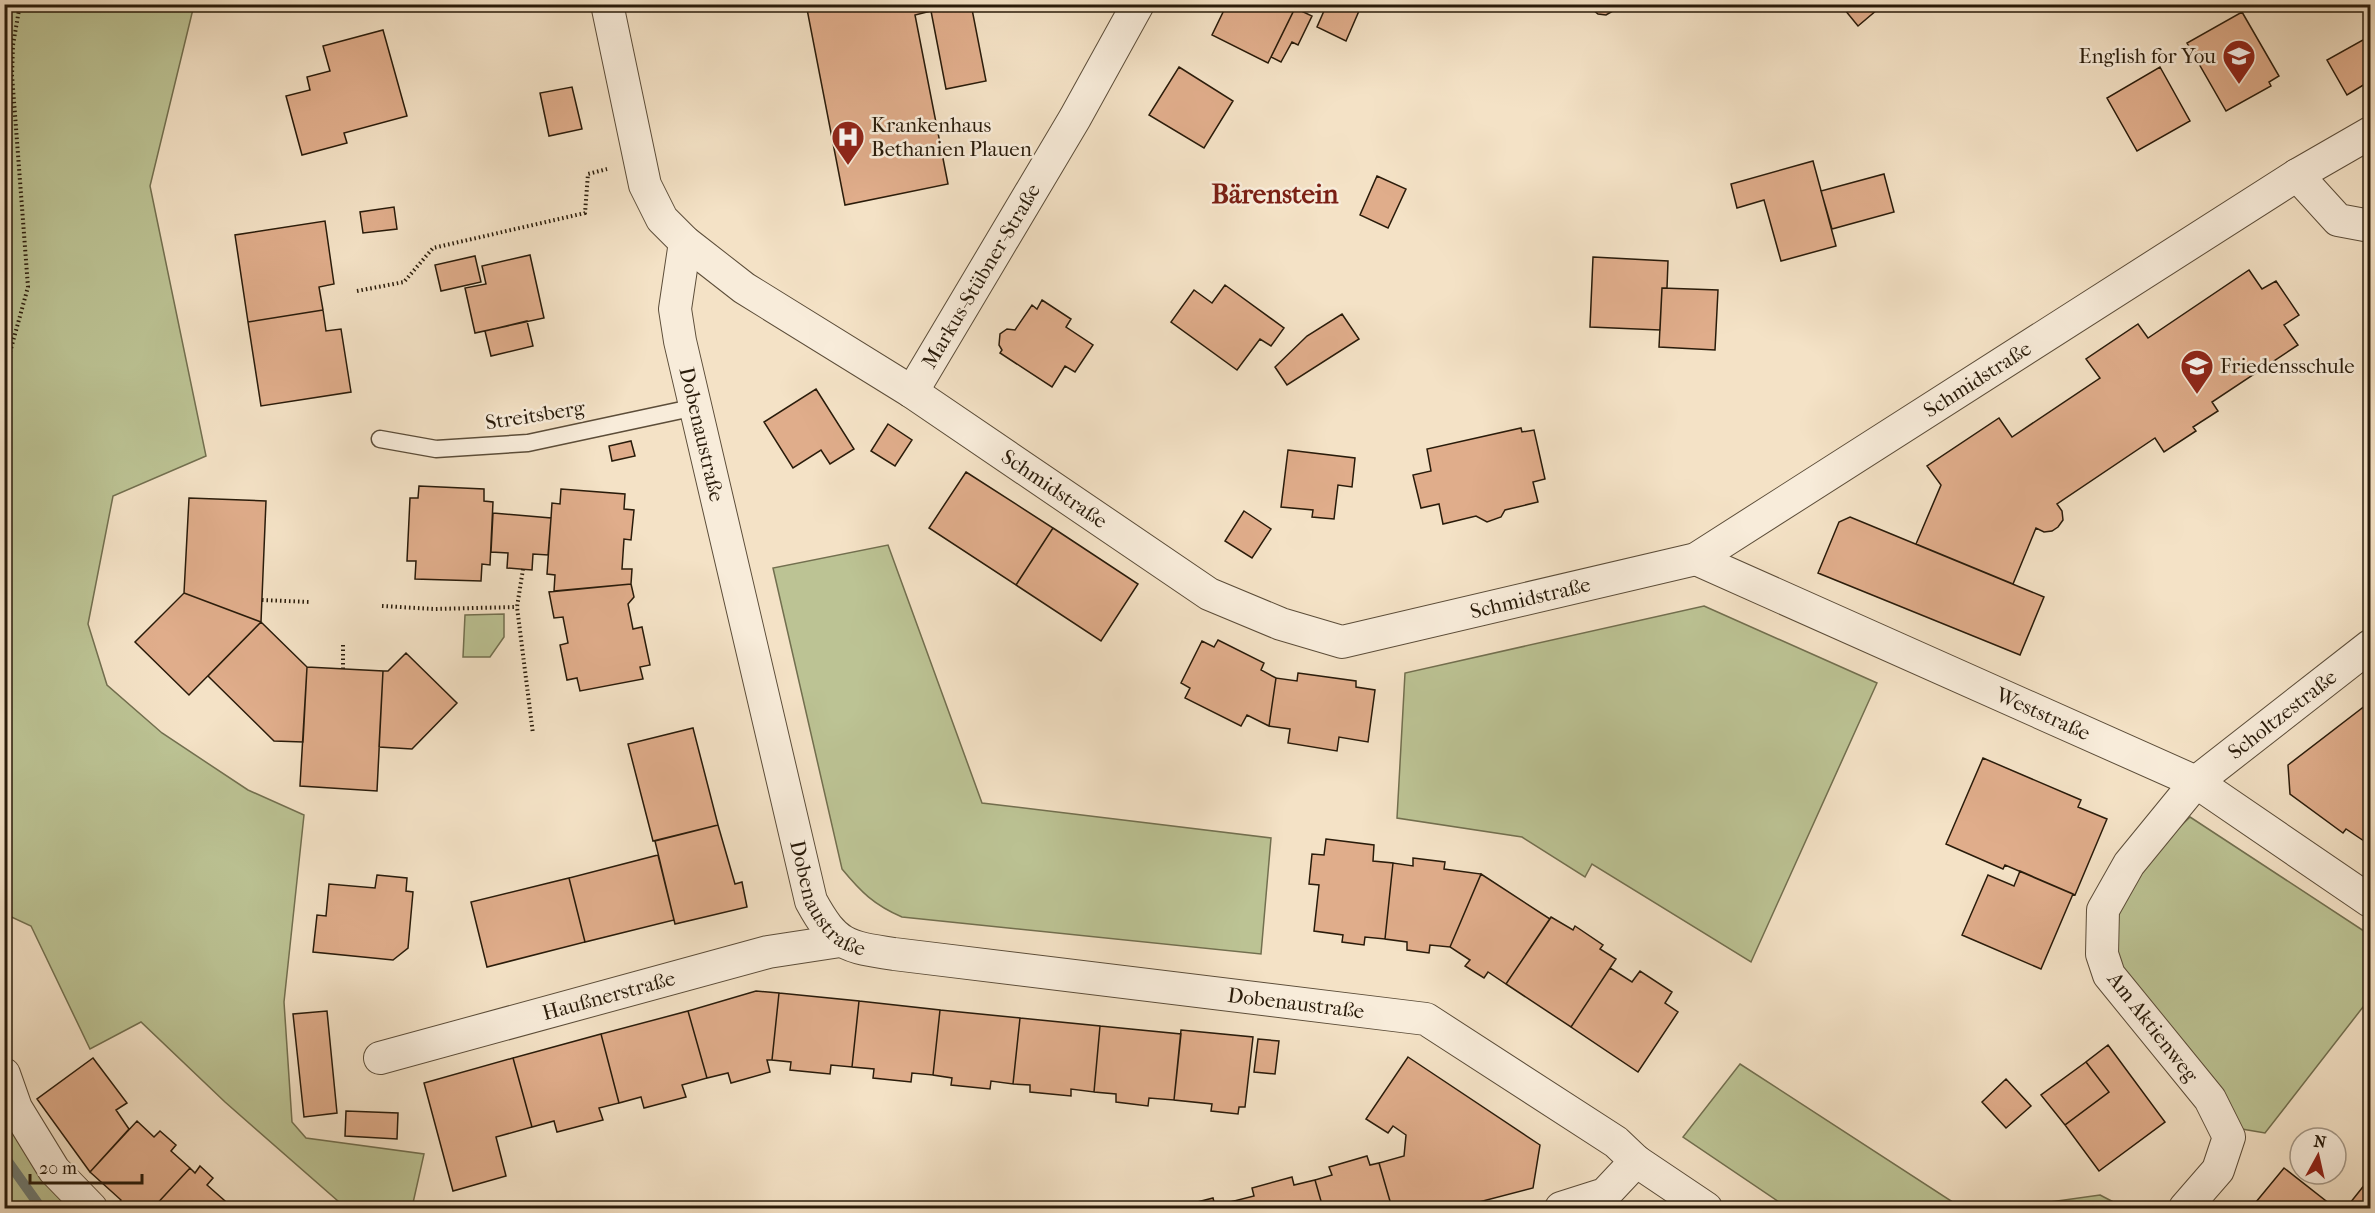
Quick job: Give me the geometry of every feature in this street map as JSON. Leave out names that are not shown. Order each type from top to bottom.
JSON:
[{"type":"street","points":[[607,4],[645,185],[662,219],[685,242]]},
{"type":"street","name":"Markus-Stübner-Straße","points":[[912,392],[1075,118],[1138,4]]},
{"type":"street","name":"Schmidstraße","points":[[685,242],[744,288],[912,392],[1209,594],[1281,624],[1342,642],[1696,559],[2297,175],[2370,133]]},
{"type":"street","points":[[2297,175],[2338,220],[2370,226]]},
{"type":"street","name":"Dobenaustraße","points":[[685,242],[675,309],[680,341],[811,901],[824,924],[840,941],[861,949],[894,954],[1426,1019],[1616,1142],[1636,1161],[1706,1209]]},
{"type":"street","name":"Weststraße","points":[[1696,559],[2196,782],[2370,901]]},
{"type":"street","name":"Scholtzestraße","points":[[2196,782],[2370,646]]},
{"type":"street","name":"Am Aktienweg","points":[[2185,1209],[2218,1170],[2229,1137],[2210,1099],[2109,975],[2102,954],[2103,910],[2128,864],[2196,782]]},
{"type":"street","name":"Haußnerstraße","points":[[380,1058],[768,952],[840,941]]},
{"type":"street","points":[[4,1074],[16,1108],[54,1170],[91,1209]]},
{"type":"street","points":[[1561,1209],[1605,1194],[1636,1161]]},
{"type":"lane","name":"Streitsberg","points":[[380,439],[436,449],[528,443],[696,407]]},
{"type":"path","points":[[4,374],[28,287],[12,75],[13,45],[20,4]]},
{"type":"path","points":[[357,291],[404,282],[433,248],[585,213],[588,174],[640,161]]},
{"type":"path","points":[[523,569],[517,607],[533,734]]},
{"type":"path","points":[[262,600],[310,602]]},
{"type":"path","points":[[382,606],[434,609],[517,607]]},
{"type":"path","points":[[343,645],[343,669]]},
{"type":"green space","points":[[5,4],[194,5],[150,186],[206,456],[113,496],[88,624],[107,685],[162,733],[248,790],[304,815],[284,1002],[292,1122],[306,1138],[424,1154],[413,1203],[404,1208],[346,1208],[225,1102],[141,1022],[90,1049],[31,926],[5,914]]},
{"type":"green space","points":[[888,545],[982,803],[1271,838],[1261,954],[902,917],[876,903],[855,885],[842,869],[773,568]]},
{"type":"green space","points":[[1704,606],[1877,683],[1751,962],[1592,864],[1585,877],[1522,837],[1397,818],[1405,673]]},
{"type":"green space","points":[[504,614],[504,637],[490,657],[463,657],[465,615]]},
{"type":"green space","points":[[2190,817],[2370,935],[2370,998],[2265,1133],[2236,1128],[2113,958],[2116,920],[2138,876],[2164,842]]},
{"type":"green space","points":[[1740,1064],[1962,1208],[1788,1208],[1683,1137]]},
{"type":"green space","points":[[4,1113],[73,1208],[5,1208]]},
{"type":"green space","points":[[2100,1195],[2125,1208],[2006,1208]]},
{"type":"building","points":[[806,4],[971,4],[986,81],[946,89],[931,11],[915,15],[948,184],[845,205]]},
{"type":"building","points":[[1227,4],[1292,4],[1296,6],[1268,63],[1212,35]]},
{"type":"building","points":[[1327,4],[1362,4],[1346,41],[1317,27]]},
{"type":"building","points":[[1591,4],[1616,4],[1613,11],[1606,15],[1598,14],[1592,9]]},
{"type":"building","points":[[1840,4],[1884,4],[1858,26]]},
{"type":"building","points":[[1295,8],[1312,16],[1298,45],[1292,42],[1281,62],[1271,57]]},
{"type":"building","points":[[2242,12],[2279,76],[2269,82],[2271,86],[2226,111],[2187,43]]},
{"type":"building","points":[[383,30],[407,116],[344,133],[347,143],[302,155],[286,96],[310,90],[307,77],[330,71],[323,46]]},
{"type":"building","points":[[2370,36],[2370,81],[2347,95],[2327,60]]},
{"type":"building","points":[[1179,67],[1233,101],[1204,148],[1149,115]]},
{"type":"building","points":[[2160,67],[2190,121],[2137,151],[2107,98]]},
{"type":"building","points":[[572,87],[582,129],[549,136],[540,93]]},
{"type":"building","points":[[1813,161],[1836,246],[1781,261],[1764,200],[1737,208],[1731,184]]},
{"type":"building","points":[[1884,174],[1894,212],[1832,229],[1821,191]]},
{"type":"building","points":[[1377,176],[1406,189],[1388,228],[1360,215]]},
{"type":"building","points":[[394,207],[397,229],[363,233],[360,212]]},
{"type":"building","points":[[325,221],[334,284],[319,287],[323,310],[248,322],[235,235]]},
{"type":"building","points":[[530,255],[544,318],[475,333],[465,288],[486,284],[482,266]]},
{"type":"building","points":[[475,256],[481,282],[441,291],[435,265]]},
{"type":"building","points":[[1593,257],[1668,261],[1667,288],[1662,288],[1660,330],[1590,327]]},
{"type":"building","points":[[2249,270],[2262,289],[2276,281],[2299,315],[2284,325],[2298,345],[2212,402],[2218,411],[2193,427],[2196,431],[2164,452],[2155,438],[2057,504],[2062,511],[2063,520],[2052,531],[2044,532],[2036,528],[2013,584],[1916,544],[1941,485],[1927,466],[1999,418],[2012,437],[2100,378],[2086,359],[2138,324],[2148,338]]},
{"type":"building","points":[[1225,285],[1284,328],[1271,346],[1260,339],[1237,370],[1171,322],[1194,290],[1212,303]]},
{"type":"building","points":[[1662,288],[1718,290],[1715,350],[1659,347]]},
{"type":"building","points":[[1042,300],[1071,319],[1066,327],[1093,345],[1075,372],[1065,366],[1052,387],[1000,353],[1002,350],[999,345],[1000,334],[1007,329],[1015,330],[1032,305],[1037,309]]},
{"type":"building","points":[[323,310],[326,331],[341,329],[351,392],[261,406],[248,322]]},
{"type":"building","points":[[1342,314],[1359,339],[1287,385],[1275,367],[1307,336]]},
{"type":"building","points":[[527,321],[533,346],[491,356],[485,331]]},
{"type":"building","points":[[816,389],[854,449],[830,464],[821,450],[793,468],[764,422]]},
{"type":"building","points":[[888,424],[912,440],[895,466],[871,451]]},
{"type":"building","points":[[1521,428],[1522,432],[1534,430],[1545,479],[1533,482],[1538,502],[1505,510],[1501,517],[1487,522],[1476,516],[1443,524],[1439,504],[1421,508],[1413,475],[1431,471],[1427,449]]},
{"type":"building","points":[[631,441],[635,456],[612,461],[609,446]]},
{"type":"building","points":[[1288,450],[1355,458],[1352,487],[1338,485],[1334,519],[1312,517],[1313,510],[1281,507]]},
{"type":"building","points":[[966,472],[1053,528],[1016,585],[929,528]]},
{"type":"building","points":[[419,486],[484,489],[484,501],[493,502],[490,565],[482,564],[481,581],[415,579],[416,561],[407,561],[410,498],[418,498]]},
{"type":"building","points":[[561,489],[625,494],[624,509],[634,510],[631,540],[624,539],[622,569],[632,569],[631,584],[554,591],[555,575],[547,574],[552,503],[560,504]]},
{"type":"building","points":[[189,498],[266,501],[261,622],[184,593]]},
{"type":"building","points":[[1244,511],[1271,529],[1252,558],[1225,541]]},
{"type":"building","points":[[493,513],[551,518],[548,555],[533,554],[532,570],[507,568],[508,553],[491,552]]},
{"type":"building","points":[[1850,517],[2044,597],[2020,655],[1818,573],[1839,522]]},
{"type":"building","points":[[1053,528],[1138,584],[1101,641],[1016,585]]},
{"type":"building","points":[[631,584],[634,597],[628,604],[633,629],[642,627],[650,665],[640,667],[643,679],[580,691],[577,678],[567,680],[560,645],[568,643],[563,617],[554,618],[549,592]]},
{"type":"building","points":[[184,593],[261,622],[189,695],[135,642]]},
{"type":"building","points":[[261,622],[307,667],[303,742],[274,741],[208,676]]},
{"type":"building","points":[[1218,640],[1264,663],[1261,670],[1276,678],[1269,726],[1247,715],[1241,726],[1185,698],[1190,688],[1181,683],[1202,641],[1214,647]]},
{"type":"building","points":[[406,653],[457,703],[412,749],[379,747],[383,671],[388,671]]},
{"type":"building","points":[[307,667],[383,671],[377,791],[300,786]]},
{"type":"building","points":[[1298,673],[1356,681],[1356,687],[1375,690],[1368,742],[1339,737],[1337,751],[1288,743],[1290,729],[1269,726],[1276,678],[1297,681]]},
{"type":"building","points":[[2370,702],[2370,837],[2367,843],[2346,829],[2343,833],[2290,794],[2288,765]]},
{"type":"building","points":[[693,728],[718,825],[653,841],[628,744]]},
{"type":"building","points":[[1983,758],[2081,800],[2078,807],[2107,819],[2075,895],[2005,865],[2003,869],[1946,844]]},
{"type":"building","points":[[718,825],[735,884],[742,882],[747,907],[675,924],[655,841]]},
{"type":"building","points":[[1326,839],[1374,845],[1373,861],[1393,863],[1385,939],[1365,937],[1364,945],[1342,942],[1343,935],[1314,931],[1319,885],[1309,884],[1312,854],[1324,855]]},
{"type":"building","points":[[658,855],[674,920],[585,942],[569,878]]},
{"type":"building","points":[[1413,858],[1445,862],[1444,869],[1481,874],[1450,947],[1430,945],[1429,953],[1407,950],[1407,942],[1385,939],[1393,863],[1413,866]]},
{"type":"building","points":[[2020,871],[2073,894],[2041,969],[1962,935],[1988,875],[2014,886]]},
{"type":"building","points":[[1481,874],[1550,919],[1506,984],[1488,972],[1484,978],[1465,966],[1470,960],[1450,947]]},
{"type":"building","points":[[377,875],[407,878],[406,891],[413,892],[408,948],[393,960],[313,952],[317,915],[326,916],[329,884],[375,888]]},
{"type":"building","points":[[569,878],[585,942],[487,967],[471,902]]},
{"type":"building","points":[[1551,917],[1573,930],[1575,926],[1603,945],[1600,949],[1616,959],[1571,1027],[1506,984]]},
{"type":"building","points":[[1610,968],[1632,982],[1640,971],[1672,992],[1665,1003],[1678,1012],[1638,1072],[1571,1027]]},
{"type":"building","points":[[756,991],[779,993],[772,1060],[767,1060],[770,1072],[731,1083],[728,1073],[707,1078],[688,1011]]},
{"type":"building","points":[[779,993],[859,1001],[852,1067],[831,1065],[830,1074],[790,1070],[791,1062],[772,1060]]},
{"type":"building","points":[[859,1001],[940,1010],[933,1075],[912,1073],[911,1082],[873,1078],[874,1069],[852,1067]]},
{"type":"building","points":[[940,1010],[1020,1018],[1013,1084],[991,1081],[990,1089],[951,1085],[952,1078],[933,1075]]},
{"type":"building","points":[[327,1011],[337,1113],[304,1117],[293,1014]]},
{"type":"building","points":[[688,1011],[707,1078],[682,1085],[686,1097],[644,1108],[641,1097],[619,1103],[601,1034]]},
{"type":"building","points":[[1020,1018],[1100,1026],[1094,1092],[1071,1089],[1071,1096],[1030,1092],[1030,1085],[1013,1084]]},
{"type":"building","points":[[1100,1026],[1181,1034],[1174,1100],[1149,1098],[1148,1106],[1116,1102],[1116,1094],[1094,1092]]},
{"type":"building","points":[[1181,1030],[1253,1037],[1245,1107],[1239,1107],[1238,1114],[1211,1111],[1212,1104],[1174,1100]]},
{"type":"building","points":[[601,1034],[619,1103],[599,1108],[603,1120],[557,1132],[554,1121],[532,1127],[513,1058]]},
{"type":"building","points":[[1258,1039],[1279,1041],[1275,1074],[1254,1072]]},
{"type":"building","points":[[2108,1045],[2165,1122],[2099,1171],[2065,1125],[2109,1092],[2086,1062]]},
{"type":"building","points":[[1408,1057],[1540,1145],[1533,1188],[1456,1208],[1392,1208],[1379,1163],[1404,1156],[1406,1135],[1393,1126],[1388,1133],[1366,1119]]},
{"type":"building","points":[[93,1058],[127,1103],[116,1110],[129,1129],[90,1172],[37,1099]]},
{"type":"building","points":[[513,1058],[532,1127],[496,1137],[506,1176],[453,1191],[424,1083]]},
{"type":"building","points":[[2086,1062],[2109,1092],[2065,1125],[2041,1095]]},
{"type":"building","points":[[2006,1079],[2031,1106],[2006,1128],[1982,1102]]},
{"type":"building","points":[[346,1111],[398,1113],[397,1139],[345,1136]]},
{"type":"building","points":[[137,1121],[154,1137],[160,1131],[176,1145],[171,1151],[190,1168],[153,1208],[123,1208],[118,1204],[121,1200],[90,1172]]},
{"type":"building","points":[[1367,1156],[1370,1165],[1379,1163],[1392,1208],[1323,1208],[1315,1180],[1332,1175],[1329,1167]]},
{"type":"building","points":[[200,1166],[213,1178],[207,1185],[233,1208],[153,1208],[190,1168],[195,1173]]},
{"type":"building","points":[[2284,1168],[2288,1171],[2288,1186],[2307,1186],[2335,1208],[2251,1208]]},
{"type":"building","points":[[1292,1177],[1294,1185],[1315,1180],[1323,1208],[1236,1208],[1234,1201],[1254,1196],[1252,1188]]},
{"type":"building","points":[[2370,1178],[2370,1208],[2346,1208]]},
{"type":"building","points":[[1213,1198],[1215,1206],[1234,1201],[1236,1208],[1174,1208]]},
{"type":"waterway","points":[[4,1156],[41,1208]]},
{"type":"place","name":"English for You","points":[[2239,85]]},
{"type":"place","name":"Krankenhaus Bethanien Plauen","points":[[848,166]]},
{"type":"place","name":"Friedensschule","points":[[2197,395]]},
{"type":"district","name":"Bärenstein","points":[[1275,194]]}]
